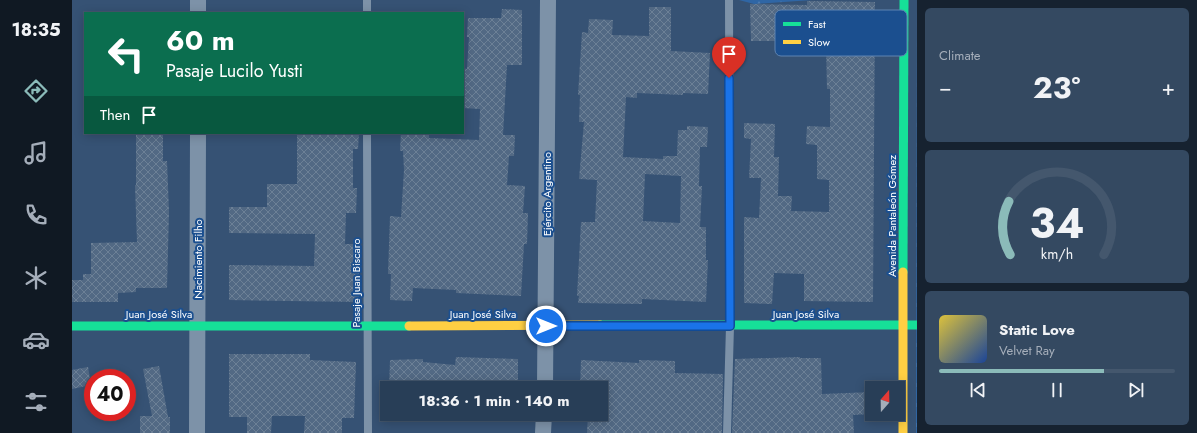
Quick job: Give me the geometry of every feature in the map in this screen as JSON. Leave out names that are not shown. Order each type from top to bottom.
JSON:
[{"type":"street","points":[[198,0],[198,12]]},
{"type":"street","name":"Ejército Argentino","points":[[545,381],[548,0]]},
{"type":"street","name":"Avenida Pantaleón Gómez","points":[[904,0],[904,10]]},
{"type":"street","name":"Avenida Pantaleón Gómez","points":[[903,433],[904,56]]},
{"type":"street","name":"Nacimiento Filho","points":[[197,433],[198,134]]},
{"type":"street","name":"Juan José Silva","points":[[72,326],[917,326]]},
{"type":"street","points":[[543,433],[544,421]]},
{"type":"lane","points":[[367,0],[367,12]]},
{"type":"lane","points":[[727,433],[730,326],[729,0]]},
{"type":"lane","name":"Pasaje Juan Biscaro","points":[[367,134],[368,433]]},
{"type":"green space","points":[[739,0],[812,0],[754,4]]},
{"type":"green space","points":[[917,0],[917,433],[916,433]]},
{"type":"building","points":[[807,1],[875,2],[875,10],[775,10],[775,41],[751,41],[750,4],[807,5]]},
{"type":"building","points":[[649,7],[671,7],[671,51],[710,53],[708,94],[683,93],[683,95],[637,93],[637,98],[626,97],[623,157],[663,159],[663,156],[677,156],[678,130],[687,130],[687,126],[708,127],[707,147],[700,147],[699,186],[702,186],[700,227],[706,227],[706,260],[708,260],[706,302],[642,299],[642,304],[578,303],[579,296],[577,296],[581,222],[595,222],[597,180],[579,179],[584,122],[579,122],[580,95],[578,95],[582,32],[588,33],[589,19],[613,20],[612,35],[649,36]],"holes":[[[645,174],[681,176],[680,223],[643,221]]]},
{"type":"building","points":[[502,9],[522,10],[522,65],[507,65],[503,135],[515,135],[514,156],[509,156],[507,185],[525,186],[523,213],[528,213],[527,244],[524,244],[521,296],[456,293],[456,290],[413,288],[412,301],[390,300],[391,274],[388,274],[390,216],[401,217],[404,170],[403,151],[400,151],[401,134],[429,134],[429,138],[479,140],[480,109],[464,108],[464,68],[467,69],[469,37],[467,37],[468,18],[501,18]]},
{"type":"building","points":[[826,56],[875,56],[873,302],[804,301],[804,274],[774,273],[772,304],[744,303],[744,217],[759,218],[761,178],[749,178],[751,139],[744,138],[744,123],[775,124],[774,157],[779,157],[778,196],[792,196],[791,211],[829,212],[829,180],[817,179],[817,145],[806,144],[807,126],[830,127],[830,89],[827,89]]},
{"type":"building","points":[[136,134],[163,134],[163,161],[167,161],[169,212],[167,288],[136,288],[136,292],[118,293],[118,302],[72,302],[72,280],[83,280],[83,274],[91,274],[91,243],[137,242]]},
{"type":"building","points":[[297,134],[359,134],[358,149],[353,149],[353,188],[357,188],[356,213],[346,213],[345,244],[359,244],[359,302],[229,300],[229,265],[314,266],[315,234],[229,233],[229,207],[267,207],[267,184],[297,184]]},
{"type":"building","points":[[229,354],[310,354],[310,360],[356,362],[354,418],[342,418],[342,433],[304,433],[305,416],[272,416],[271,433],[247,433],[247,417],[229,417]]},
{"type":"building","points":[[456,357],[518,359],[518,381],[389,381],[390,360],[423,359],[423,362],[455,365]]},
{"type":"building","points":[[800,357],[821,358],[822,394],[865,392],[865,414],[853,415],[854,433],[732,433],[735,359]]},
{"type":"building","points":[[581,360],[639,363],[639,360],[675,361],[675,373],[723,374],[722,433],[587,433],[588,421],[608,421],[608,381],[580,381]]},
{"type":"building","points":[[159,366],[168,417],[170,417],[170,433],[140,433],[140,416],[152,416],[143,369]]},
{"type":"building","points":[[88,367],[88,369],[84,369],[84,386],[72,389],[72,370]]},
{"type":"traffic: fast","points":[[904,0],[904,10]]},
{"type":"traffic: fast","points":[[903,272],[904,56]]},
{"type":"traffic: fast","points":[[600,325],[917,325]]},
{"type":"traffic: fast","points":[[72,326],[409,326]]},
{"type":"traffic: slow","points":[[903,272],[903,433]]},
{"type":"traffic: slow","points":[[409,326],[600,325]]},
{"type":"route","points":[[546,326],[730,326],[729,78]]}]
